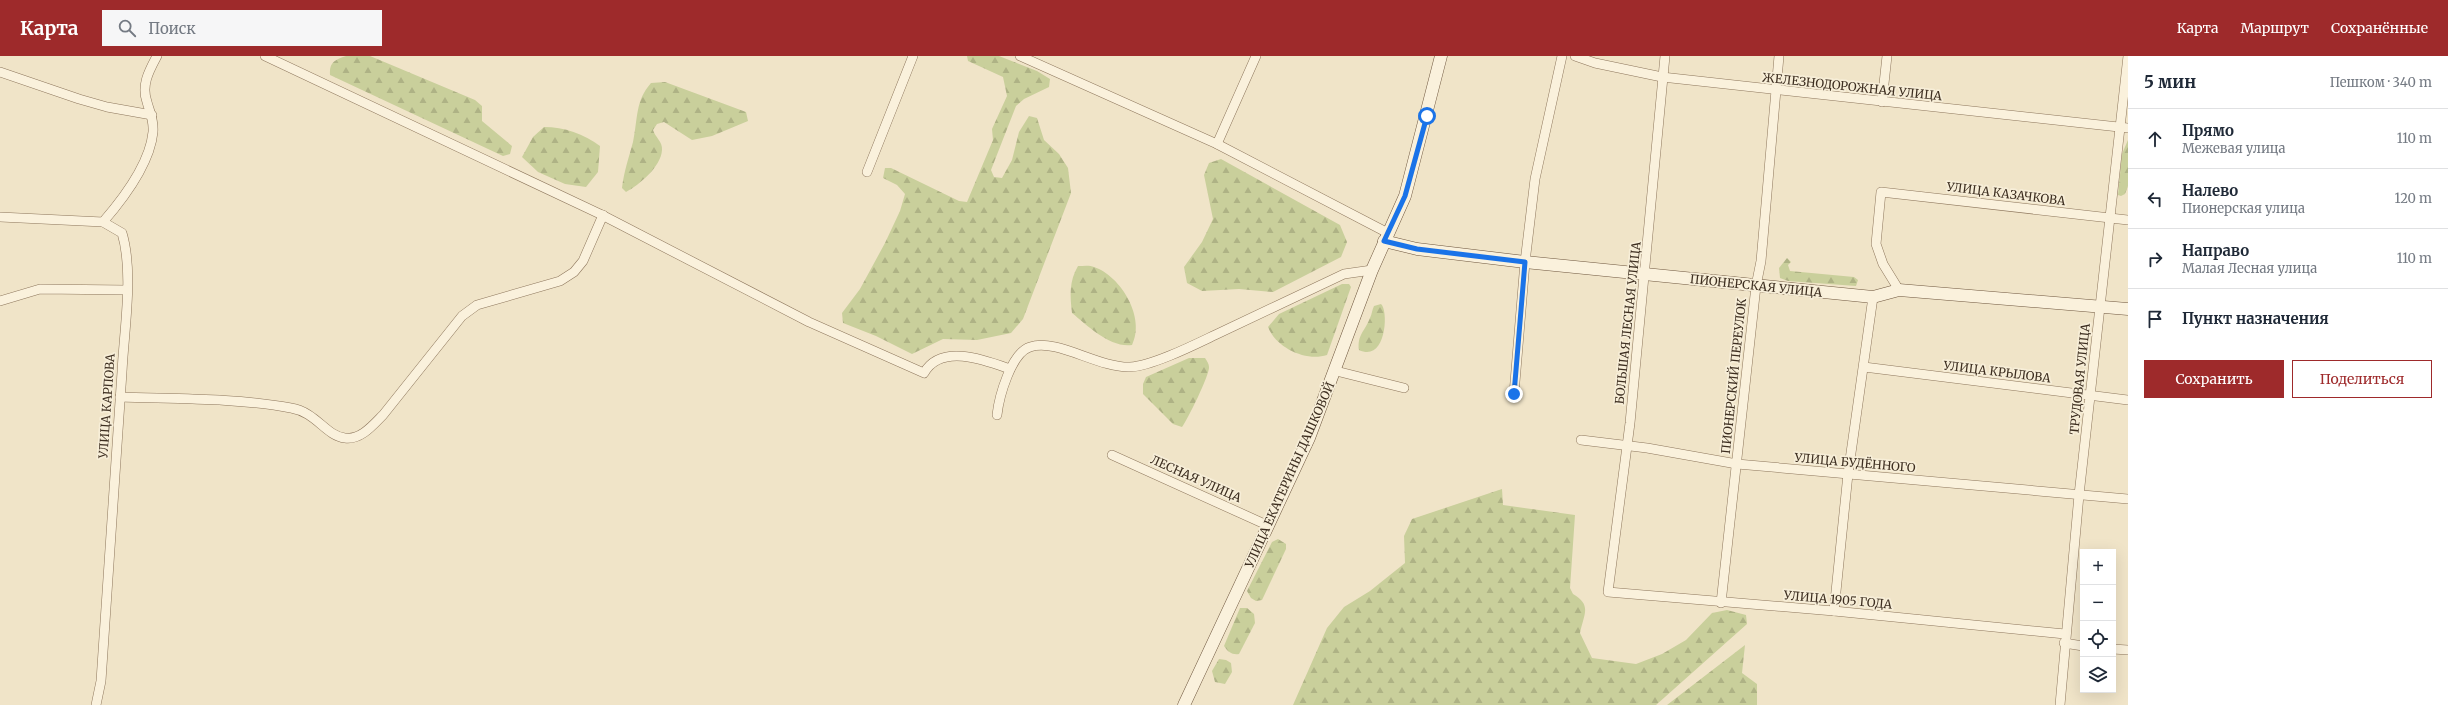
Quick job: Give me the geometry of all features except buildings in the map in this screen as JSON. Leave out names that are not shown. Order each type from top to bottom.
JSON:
[{"type":"street","points":[[104,222],[124,198],[148,150],[153,132],[152,116],[145,92],[146,79],[157,56]]},
{"type":"street","points":[[265,56],[603,215],[809,322],[924,373],[929,364],[942,357],[958,356],[983,360],[1010,370]]},
{"type":"street","points":[[867,172],[913,56]]},
{"type":"street","points":[[1020,56],[1217,144],[1386,237]]},
{"type":"street","points":[[1217,144],[1256,56]]},
{"type":"street","name":"УЛИЦА ЕКАТЕРИНЫ ДАШКОВОЙ","points":[[1184,705],[1269,526],[1309,438],[1336,371],[1372,270],[1411,179],[1441,56]]},
{"type":"street","points":[[1514,394],[1525,262],[1535,179],[1562,56]]},
{"type":"street","name":"ЖЕЛЕЗНОДОРОЖНАЯ УЛИЦА","points":[[1575,56],[1595,63],[1662,78],[2124,128]]},
{"type":"street","name":"БОЛЬШАЯ ЛЕСНАЯ УЛИЦА","points":[[1608,592],[1628,446],[1646,275],[1665,56]]},
{"type":"street","name":"ПИОНЕРСКИЙ ПЕРЕУЛОК","points":[[1720,603],[1737,464],[1756,286],[1761,261],[1779,56]]},
{"type":"street","points":[[1882,102],[1887,56]]},
{"type":"street","name":"ТРУДОВАЯ УЛИЦА","points":[[2060,705],[2079,495],[2099,307],[2110,218],[2124,128],[2128,56]]},
{"type":"street","points":[[0,72],[79,99],[107,107],[152,116]]},
{"type":"street","name":"УЛИЦА КАЗАЧКОВА","points":[[1900,290],[1883,264],[1876,244],[1881,192],[2128,220]]},
{"type":"street","points":[[120,398],[210,400],[290,408],[307,412],[336,435],[346,438],[357,437],[370,428],[383,415],[462,316],[477,305],[560,281],[574,272],[583,261],[603,215]]},
{"type":"street","name":"УЛИЦА КАРПОВА","points":[[0,217],[104,222],[122,233],[127,247],[127,290],[101,681],[96,705]]},
{"type":"street","name":"ПИОНЕРСКАЯ УЛИЦА","points":[[1386,237],[1417,249],[1525,262],[1756,286],[1872,297],[1900,290],[2128,309]]},
{"type":"street","points":[[997,415],[998,403],[1010,370],[1017,357],[1029,347],[1046,344],[1113,367],[1132,367],[1178,352],[1344,274],[1372,270]]},
{"type":"street","points":[[0,301],[40,289],[127,290]]},
{"type":"street","points":[[1834,611],[1848,474],[1864,367],[1872,297]]},
{"type":"street","name":"УЛИЦА КРЫЛОВА","points":[[1864,367],[2128,400]]},
{"type":"street","points":[[1336,371],[1404,388]]},
{"type":"street","name":"УЛИЦА БУДЁННОГО","points":[[1581,440],[1628,446],[1737,464],[2128,499]]},
{"type":"street","name":"ЛЕСНАЯ УЛИЦА","points":[[1112,455],[1269,526]]},
{"type":"street","name":"УЛИЦА 1905 ГОДА","points":[[1608,592],[1720,603],[1834,611],[2065,639],[2080,645]]},
{"type":"street","points":[[2116,649],[2128,650]]},
{"type":"green space","points":[[346,56],[370,56],[475,100],[482,106],[482,121],[512,146],[510,154],[503,156],[330,75],[332,64]]},
{"type":"green space","points":[[967,56],[999,56],[1037,71],[1050,79],[1049,87],[1024,99],[1016,106],[991,170],[994,177],[1002,178],[1012,160],[1019,132],[1029,116],[1037,118],[1044,140],[1059,154],[1068,168],[1071,193],[1023,319],[1011,333],[977,340],[943,339],[912,354],[876,336],[843,323],[842,313],[860,289],[885,243],[900,211],[905,194],[897,185],[883,178],[885,168],[891,168],[959,201],[967,202],[993,140],[992,129],[1007,96],[1003,77],[968,61]]},
{"type":"green space","points":[[665,82],[746,112],[748,121],[712,136],[692,140],[664,122],[657,124],[653,130],[662,147],[661,156],[658,163],[654,169],[637,185],[626,192],[622,188],[623,182],[642,97],[651,83]]},
{"type":"green space","points":[[544,127],[559,128],[574,132],[600,146],[598,172],[586,187],[565,184],[538,172],[522,157],[533,137]]},
{"type":"green space","points":[[2128,140],[2128,186],[2125,194],[2121,196],[2118,195],[2122,154]]},
{"type":"green space","points":[[1221,159],[1340,225],[1347,242],[1341,257],[1273,292],[1239,289],[1202,291],[1187,283],[1184,267],[1202,242],[1213,219],[1204,175],[1209,163]]},
{"type":"green space","points":[[1787,258],[1791,262],[1788,265],[1790,271],[1854,277],[1858,280],[1856,286],[1788,281],[1780,278],[1779,268]]},
{"type":"green space","points":[[1078,266],[1092,266],[1104,272],[1122,289],[1133,311],[1136,323],[1132,345],[1124,345],[1108,340],[1092,330],[1072,313],[1071,289],[1073,277]]},
{"type":"green space","points":[[1342,284],[1349,284],[1351,287],[1327,355],[1310,357],[1301,355],[1285,347],[1272,335],[1268,327],[1279,314]]},
{"type":"green space","points":[[1381,304],[1385,316],[1385,325],[1380,343],[1375,349],[1368,352],[1359,350],[1360,337],[1371,316],[1374,306]]},
{"type":"green space","points":[[1189,358],[1205,358],[1209,367],[1193,407],[1182,427],[1173,424],[1143,394],[1143,384],[1146,377]]},
{"type":"green space","points":[[1502,489],[1503,505],[1575,515],[1570,588],[1573,594],[1583,602],[1585,606],[1585,615],[1580,633],[1592,658],[1636,664],[1662,654],[1686,640],[1712,613],[1727,610],[1746,615],[1747,624],[1656,705],[1293,705],[1327,628],[1344,607],[1370,591],[1405,563],[1404,536],[1412,519]]},
{"type":"green space","points":[[1278,539],[1286,544],[1286,549],[1262,600],[1256,601],[1251,598],[1247,591],[1272,542]]},
{"type":"green space","points":[[1240,608],[1247,608],[1254,614],[1255,623],[1239,654],[1234,654],[1224,646]]},
{"type":"green space","points":[[1745,645],[1742,673],[1757,684],[1757,705],[1667,705]]},
{"type":"green space","points":[[1219,659],[1226,660],[1231,663],[1232,672],[1225,684],[1215,682],[1212,671]]},
{"type":"route","points":[[1427,116],[1411,179],[1405,196],[1384,241],[1417,249],[1525,262],[1514,394]]}]
